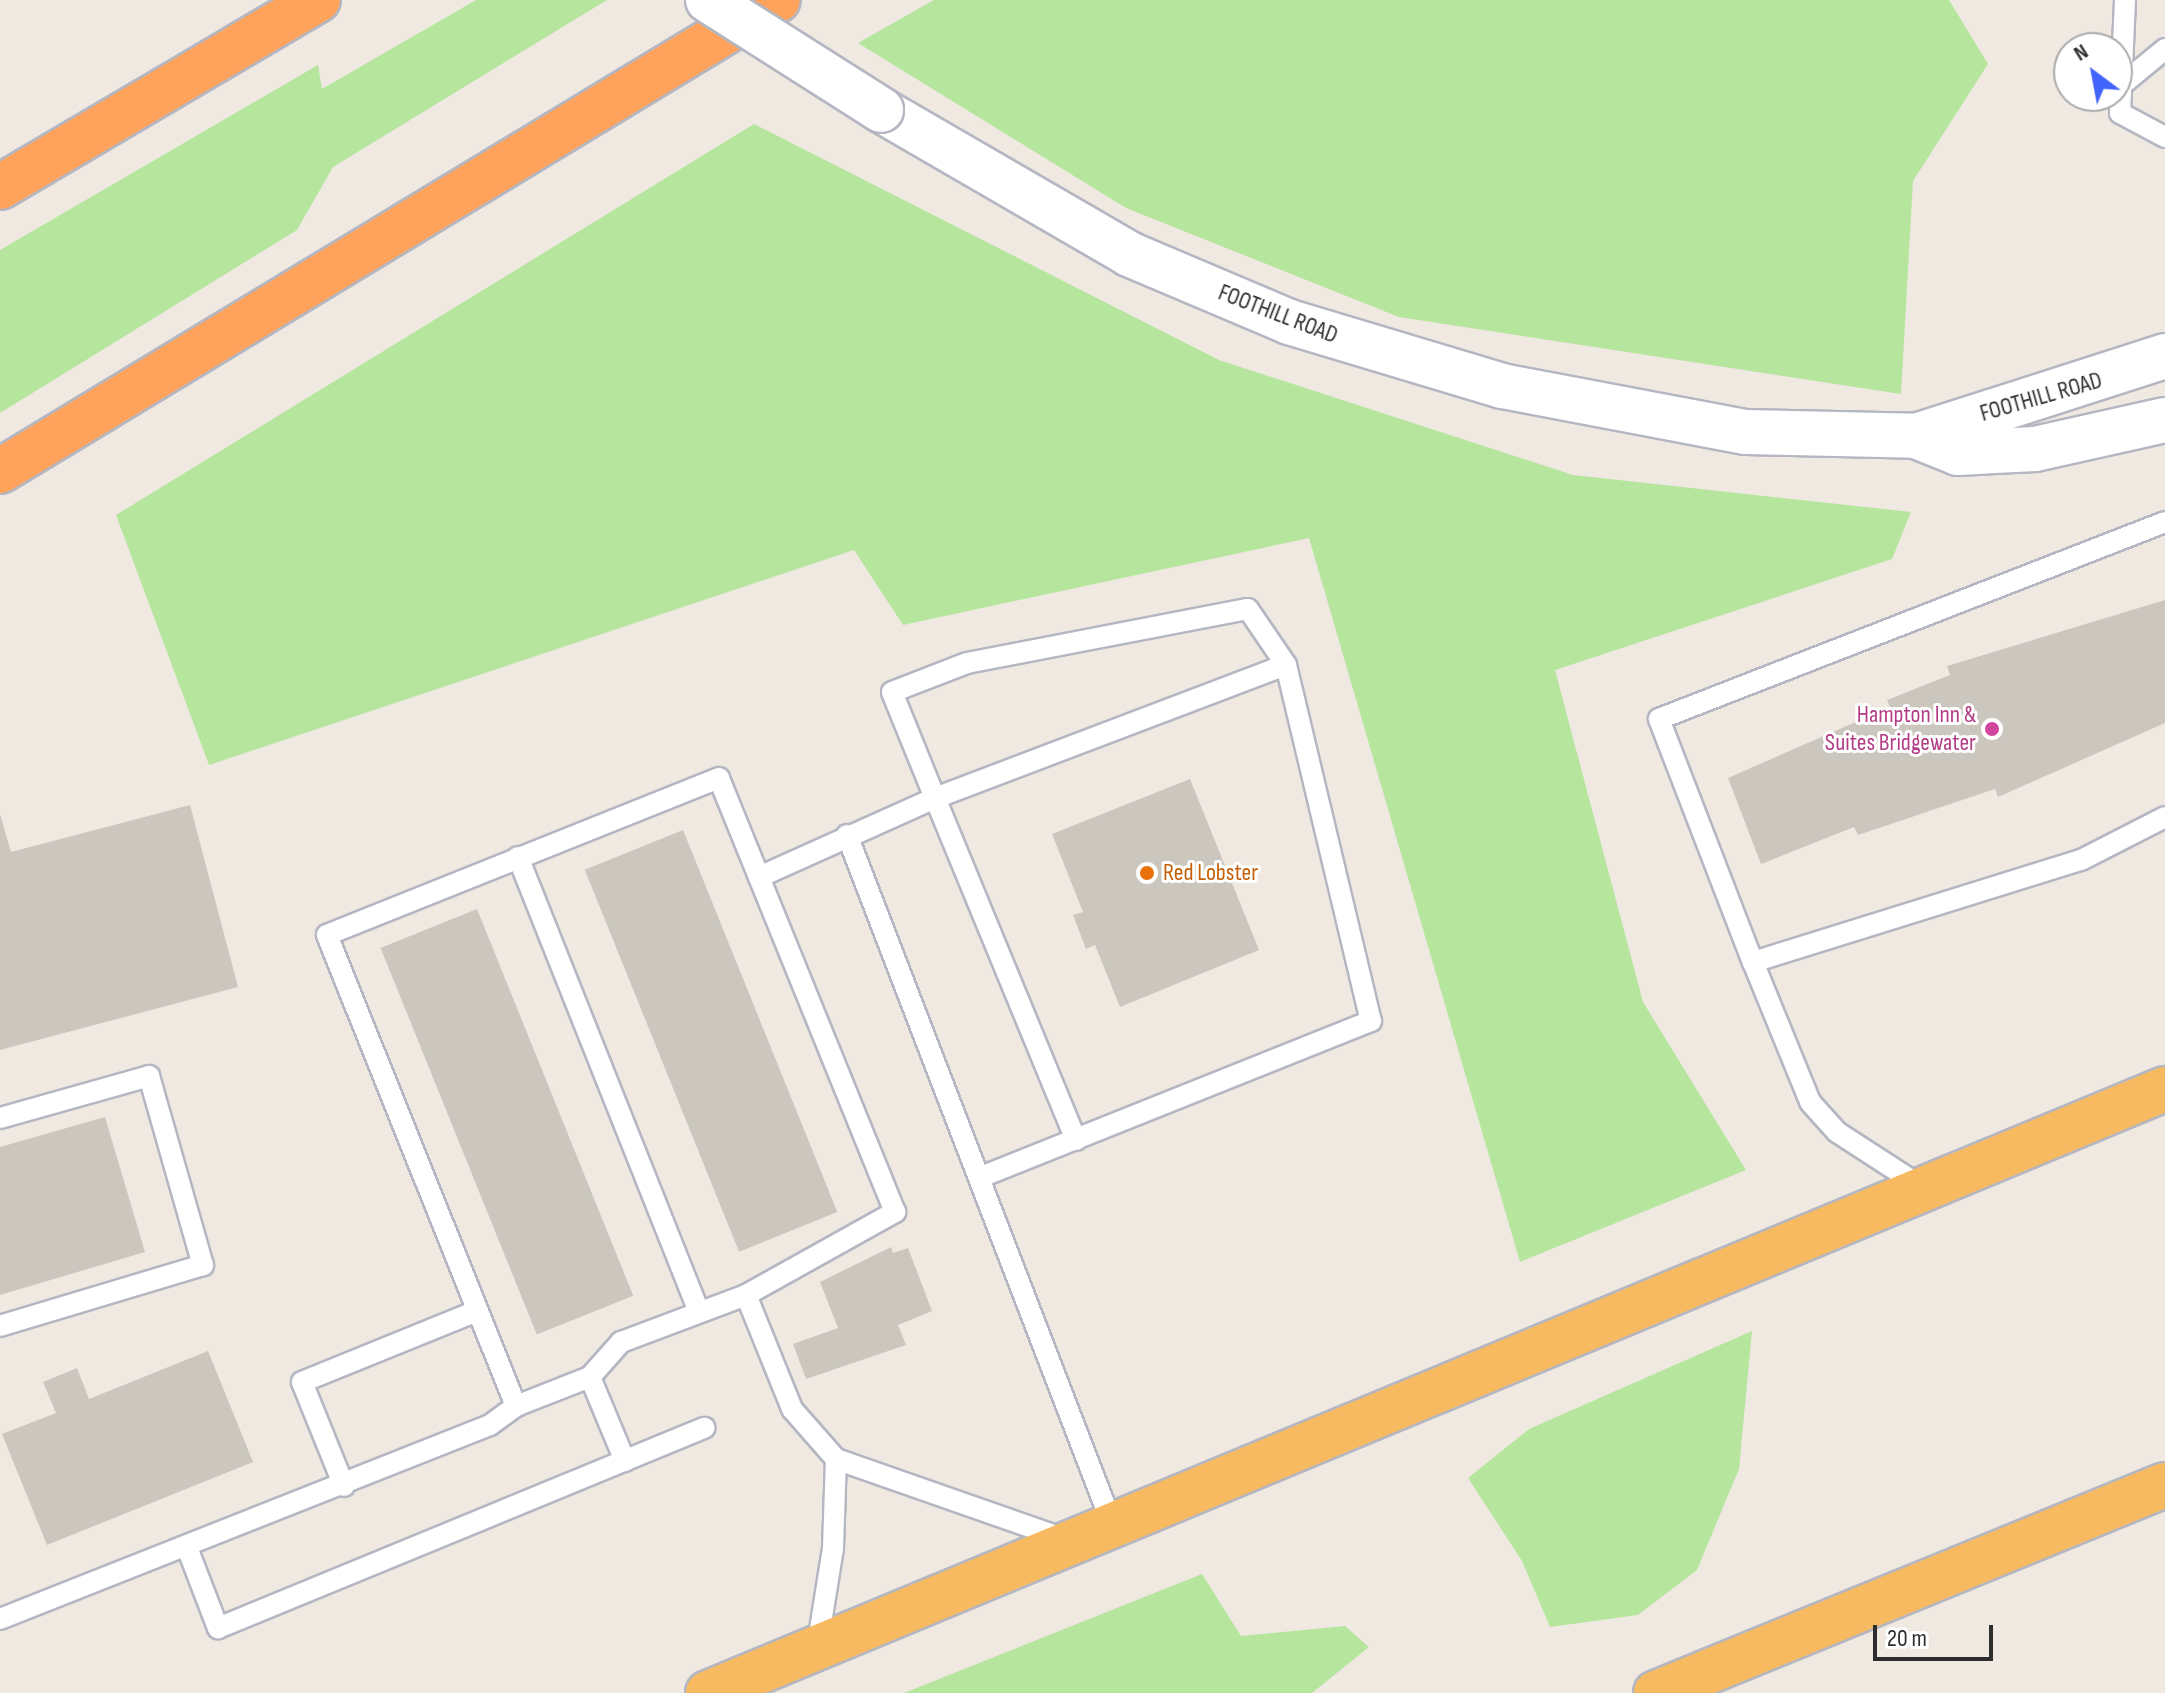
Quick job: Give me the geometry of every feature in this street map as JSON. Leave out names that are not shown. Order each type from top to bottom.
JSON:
[{"type":"highway","points":[[0,187],[318,0]]},
{"type":"highway","points":[[0,471],[778,0]]},
{"type":"highway","points":[[708,1693],[1096,1536],[1922,1187],[2165,1089]]},
{"type":"highway","points":[[1656,1693],[2165,1485]]},
{"type":"street","name":"FOOTHILL ROAD","points":[[708,0],[881,110],[1129,254],[1289,322],[1397,357],[1602,408],[1746,432],[1916,436],[2165,356]]},
{"type":"street","name":"FOOTHILL ROAD","points":[[1916,436],[1958,453],[2035,449],[2165,420]]},
{"type":"lane","points":[[2125,0],[2125,32]]},
{"type":"lane","points":[[2133,75],[2165,49]]},
{"type":"lane","points":[[2120,112],[2165,137]]},
{"type":"lane","points":[[1922,1187],[1837,1132],[1810,1102],[1659,719],[2165,522]]},
{"type":"lane","points":[[980,1177],[1076,1140],[1371,1021],[1286,665],[1248,609],[967,663],[892,692],[1076,1140]]},
{"type":"lane","points":[[759,877],[935,798],[1286,665]]},
{"type":"lane","points":[[0,1619],[188,1550],[490,1425],[516,1406],[590,1377],[621,1342],[746,1295],[895,1212],[719,778],[327,935],[516,1406]]},
{"type":"lane","points":[[1753,962],[2081,860],[2165,817]]},
{"type":"lane","points":[[847,835],[980,1177],[1096,1536]]},
{"type":"lane","points":[[518,857],[699,1311]]},
{"type":"lane","points":[[0,1118],[149,1076],[203,1265],[0,1326]]},
{"type":"lane","points":[[746,1295],[792,1409],[836,1459],[1096,1536]]},
{"type":"lane","points":[[344,1486],[302,1382],[477,1311]]},
{"type":"lane","points":[[590,1377],[625,1461]]},
{"type":"lane","points":[[188,1550],[218,1628],[704,1428]]},
{"type":"lane","points":[[817,1648],[833,1548],[836,1459]]},
{"type":"green space","points":[[476,0],[607,0],[333,167],[297,230],[0,413],[0,250],[318,65],[322,89]]},
{"type":"green space","points":[[934,0],[1949,0],[1988,64],[1913,181],[1901,394],[1399,317],[1126,208],[858,43]]},
{"type":"green space","points":[[754,124],[1219,360],[1573,475],[1911,512],[1892,559],[1555,670],[1643,1002],[1746,1170],[1520,1262],[1309,538],[903,625],[854,550],[209,765],[116,515]]},
{"type":"green space","points":[[1752,1331],[1739,1469],[1697,1570],[1638,1615],[1550,1627],[1522,1561],[1468,1478],[1529,1429]]},
{"type":"green space","points":[[1202,1574],[1241,1636],[1345,1626],[1369,1647],[1312,1693],[904,1693]]},
{"type":"building","name":"Hampton Inn & Suites Bridgewater","points":[[2165,600],[2165,723],[1998,797],[1995,789],[1858,835],[1854,827],[1761,864],[1728,778],[1890,707],[1887,700],[1950,675],[1947,666]]},
{"type":"building","name":"Red Lobster","points":[[1190,779],[1259,950],[1120,1007],[1095,945],[1086,949],[1073,915],[1083,912],[1052,834]]},
{"type":"building","points":[[190,805],[238,987],[0,1050],[0,814],[11,852]]},
{"type":"building","points":[[683,830],[837,1212],[739,1252],[585,870]]},
{"type":"building","points":[[477,909],[633,1296],[537,1335],[381,948]]},
{"type":"building","points":[[105,1117],[145,1252],[0,1295],[0,1147]]},
{"type":"building","points":[[891,1247],[893,1253],[908,1248],[932,1311],[898,1325],[906,1345],[806,1379],[793,1344],[838,1328],[820,1282]]},
{"type":"building","points":[[208,1351],[253,1462],[47,1545],[2,1434],[56,1413],[43,1382],[77,1368],[89,1399]]},
{"type":"place","name":"Hampton Inn & Suites Bridgewater","points":[[1992,729]]},
{"type":"place","name":"Red Lobster","points":[[1147,873]]}]
